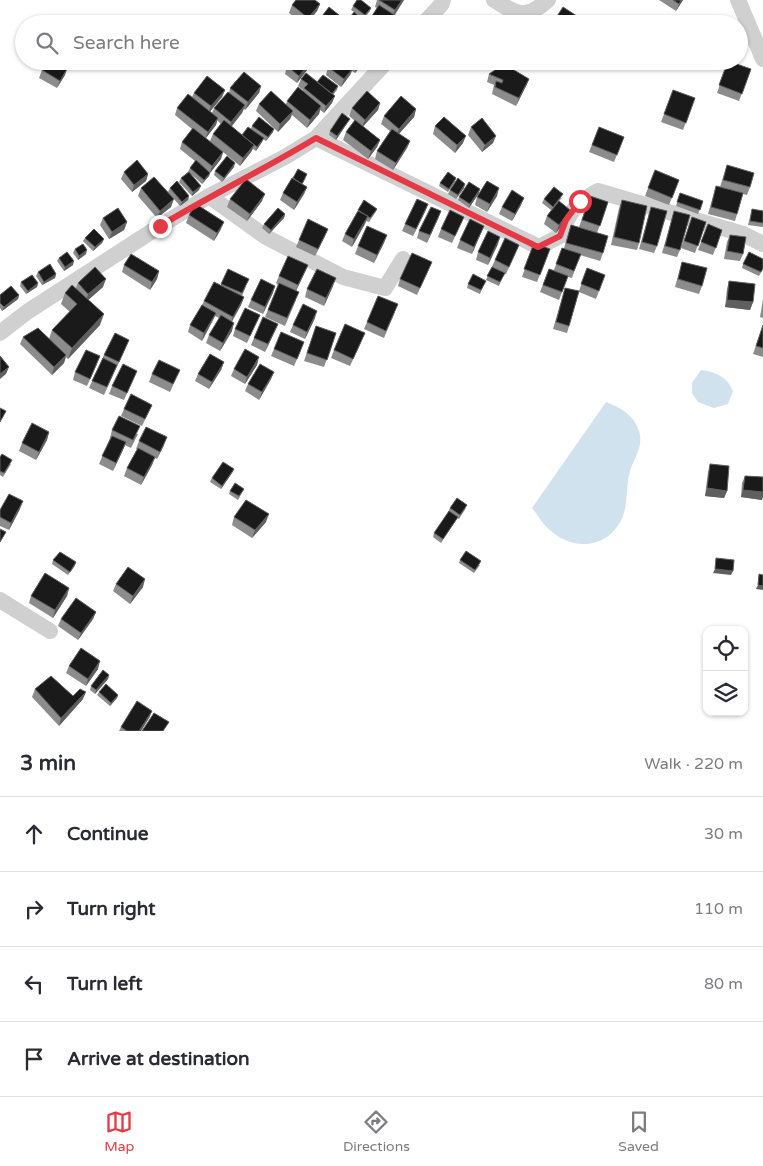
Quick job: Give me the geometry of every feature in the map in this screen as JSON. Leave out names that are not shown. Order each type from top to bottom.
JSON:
[{"type":"street","points":[[432,15],[441,5],[442,0]]},
{"type":"street","points":[[494,0],[516,14],[533,13],[548,0]]},
{"type":"street","points":[[738,0],[744,15]]},
{"type":"street","points":[[748,24],[763,59]]},
{"type":"street","points":[[0,332],[27,312],[209,196],[286,157],[316,138],[379,70]]},
{"type":"street","points":[[316,138],[538,247],[560,236],[566,220],[580,201],[598,191],[743,234],[763,244]]},
{"type":"street","points":[[209,196],[266,237],[343,277],[385,288],[403,259]]},
{"type":"street","points":[[0,600],[50,631]]},
{"type":"water","points":[[701,370],[724,378],[733,391],[728,404],[714,408],[698,402],[692,393],[692,383]]},
{"type":"water","points":[[606,402],[630,416],[639,431],[640,442],[629,476],[625,511],[617,527],[610,535],[591,543],[571,542],[560,538],[548,529],[532,508]]},
{"type":"building","points":[[296,0],[315,0],[320,4],[311,15],[304,15],[292,5]]},
{"type":"building","points":[[357,0],[361,0],[371,8],[365,15],[353,6]]},
{"type":"building","points":[[379,0],[402,0],[395,10]]},
{"type":"building","points":[[673,0],[681,0],[679,4]]},
{"type":"building","points":[[379,5],[394,15],[373,15]]},
{"type":"building","points":[[329,7],[339,15],[323,15]]},
{"type":"building","points":[[563,7],[575,15],[558,15]]},
{"type":"building","points":[[751,69],[742,94],[719,85],[725,70]]},
{"type":"building","points":[[42,70],[66,70],[60,81]]},
{"type":"building","points":[[292,70],[304,70],[299,76]]},
{"type":"building","points":[[332,70],[351,70],[344,79]]},
{"type":"building","points":[[495,70],[514,70],[529,79],[519,98],[495,87],[496,81],[502,83],[503,80],[489,74]]},
{"type":"building","points":[[244,72],[261,86],[248,102],[230,88]]},
{"type":"building","points":[[306,73],[335,96],[326,106],[304,88],[308,84],[301,79]]},
{"type":"building","points":[[323,75],[338,86],[332,94],[317,82]]},
{"type":"building","points":[[207,76],[225,90],[211,106],[194,93]]},
{"type":"building","points":[[298,87],[321,106],[310,120],[287,101]]},
{"type":"building","points":[[673,90],[695,98],[686,123],[664,114]]},
{"type":"building","points":[[271,91],[293,111],[280,124],[259,104]]},
{"type":"building","points":[[367,91],[380,103],[365,120],[352,108]]},
{"type":"building","points":[[228,92],[245,105],[231,122],[214,108]]},
{"type":"building","points":[[188,94],[218,118],[208,132],[177,108]]},
{"type":"building","points":[[401,96],[416,109],[399,129],[384,116]]},
{"type":"building","points":[[342,113],[350,119],[337,136],[330,131]]},
{"type":"building","points":[[259,117],[274,129],[268,137],[252,126]]},
{"type":"building","points":[[444,117],[466,136],[457,145],[435,126]]},
{"type":"building","points":[[482,118],[496,136],[485,145],[471,127]]},
{"type":"building","points":[[224,120],[254,145],[243,158],[213,134]]},
{"type":"building","points":[[355,120],[380,140],[371,151],[346,132]]},
{"type":"building","points":[[248,127],[264,138],[257,147],[242,135]]},
{"type":"building","points":[[599,127],[624,137],[617,155],[592,145]]},
{"type":"building","points":[[193,128],[223,152],[212,166],[182,142]]},
{"type":"building","points":[[392,129],[410,141],[396,163],[377,151]]},
{"type":"building","points":[[227,156],[235,163],[224,178],[215,171]]},
{"type":"building","points":[[137,160],[148,174],[134,185],[124,172]]},
{"type":"building","points":[[196,160],[210,173],[204,180],[190,168]]},
{"type":"building","points":[[727,165],[754,173],[750,187],[723,180]]},
{"type":"building","points":[[298,169],[307,174],[302,184],[293,178]]},
{"type":"building","points":[[655,170],[679,180],[672,198],[648,188]]},
{"type":"building","points":[[189,172],[201,186],[193,192],[181,178]]},
{"type":"building","points":[[448,172],[456,178],[449,189],[440,183]]},
{"type":"building","points":[[154,177],[174,199],[160,211],[141,188]]},
{"type":"building","points":[[292,178],[307,187],[297,202],[283,193]]},
{"type":"building","points":[[458,178],[465,184],[458,195],[450,190]]},
{"type":"building","points":[[246,179],[265,194],[250,214],[230,199]]},
{"type":"building","points":[[177,181],[189,196],[182,202],[170,188]]},
{"type":"building","points":[[487,181],[499,188],[490,204],[477,197]]},
{"type":"building","points":[[469,182],[480,189],[470,204],[459,197]]},
{"type":"building","points":[[716,186],[743,193],[737,214],[711,207]]},
{"type":"building","points":[[554,187],[563,194],[553,207],[544,199]]},
{"type":"building","points":[[512,190],[524,198],[515,214],[502,207]]},
{"type":"building","points":[[680,193],[703,201],[700,210],[677,202]]},
{"type":"building","points":[[590,196],[608,202],[600,226],[582,220]]},
{"type":"building","points":[[417,199],[428,204],[416,229],[405,224]]},
{"type":"building","points":[[364,200],[377,209],[370,218],[358,210]]},
{"type":"building","points":[[622,200],[647,206],[639,243],[614,237]]},
{"type":"building","points":[[559,201],[570,210],[559,225],[547,216]]},
{"type":"building","points":[[196,204],[224,222],[217,233],[189,215]]},
{"type":"building","points":[[431,207],[441,211],[430,235],[419,231]]},
{"type":"building","points":[[651,207],[667,211],[657,246],[642,242]]},
{"type":"building","points":[[118,208],[127,222],[112,232],[103,218]]},
{"type":"building","points":[[278,208],[285,214],[271,230],[264,224]]},
{"type":"building","points":[[752,209],[763,211],[763,223],[750,221]]},
{"type":"building","points":[[450,210],[464,217],[455,236],[441,229]]},
{"type":"building","points":[[358,211],[368,216],[354,239],[345,234]]},
{"type":"building","points":[[674,211],[690,215],[680,250],[665,246]]},
{"type":"building","points":[[692,217],[706,222],[698,246],[684,241]]},
{"type":"building","points":[[308,219],[328,229],[318,249],[299,240]]},
{"type":"building","points":[[470,219],[484,226],[474,247],[460,240]]},
{"type":"building","points":[[708,224],[722,230],[716,248],[701,242]]},
{"type":"building","points":[[571,225],[608,236],[603,253],[566,243]]},
{"type":"building","points":[[367,226],[387,235],[377,255],[358,246]]},
{"type":"building","points":[[94,229],[104,239],[95,247],[85,238]]},
{"type":"building","points":[[488,231],[500,237],[490,258],[478,252]]},
{"type":"building","points":[[730,235],[746,237],[743,254],[727,251]]},
{"type":"building","points":[[505,238],[519,245],[509,267],[495,260]]},
{"type":"building","points":[[534,243],[550,249],[540,275],[524,269]]},
{"type":"building","points":[[83,244],[87,250],[79,256],[75,249]]},
{"type":"building","points":[[562,248],[581,254],[574,271],[556,264]]},
{"type":"building","points":[[67,252],[74,261],[65,267],[59,258]]},
{"type":"building","points":[[749,252],[763,259],[761,272],[743,264]]},
{"type":"building","points":[[412,253],[432,262],[420,288],[400,279]]},
{"type":"building","points":[[131,254],[159,271],[152,282],[124,265]]},
{"type":"building","points":[[288,256],[308,265],[298,285],[279,276]]},
{"type":"building","points":[[682,262],[707,268],[702,286],[678,279]]},
{"type":"building","points":[[50,264],[56,274],[44,282],[38,272]]},
{"type":"building","points":[[95,267],[106,279],[88,294],[78,283]]},
{"type":"building","points":[[492,267],[505,273],[500,282],[487,276]]},
{"type":"building","points":[[587,268],[605,275],[599,291],[581,284]]},
{"type":"building","points":[[228,269],[249,279],[242,293],[221,284]]},
{"type":"building","points":[[317,269],[336,278],[326,298],[307,289]]},
{"type":"building","points":[[549,269],[568,276],[562,292],[543,285]]},
{"type":"building","points":[[473,274],[486,281],[481,290],[468,284]]},
{"type":"building","points":[[32,275],[38,283],[28,291],[21,282]]},
{"type":"building","points":[[261,279],[275,286],[265,307],[251,300]]},
{"type":"building","points":[[729,281],[755,284],[753,302],[727,300]]},
{"type":"building","points":[[214,282],[244,297],[233,317],[204,301]]},
{"type":"building","points":[[279,283],[299,292],[287,318],[268,310]]},
{"type":"building","points":[[72,285],[104,314],[72,348],[52,330],[77,304],[65,293]]},
{"type":"building","points":[[11,286],[19,295],[4,307],[0,303],[0,295]]},
{"type":"building","points":[[565,288],[579,291],[569,326],[556,322]]},
{"type":"building","points":[[378,296],[398,304],[386,331],[367,322]]},
{"type":"building","points":[[303,304],[317,311],[307,332],[293,325]]},
{"type":"building","points":[[202,305],[216,313],[204,333],[190,325]]},
{"type":"building","points":[[245,308],[260,315],[250,336],[235,329]]},
{"type":"building","points":[[221,315],[234,323],[223,343],[209,335]]},
{"type":"building","points":[[263,317],[278,324],[268,344],[254,338]]},
{"type":"building","points":[[345,324],[365,333],[353,359],[334,350]]},
{"type":"building","points":[[763,325],[763,348],[756,346]]},
{"type":"building","points":[[316,326],[336,333],[327,360],[307,353]]},
{"type":"building","points":[[38,328],[66,355],[54,367],[23,337]]},
{"type":"building","points":[[281,332],[304,342],[297,359],[274,349]]},
{"type":"building","points":[[115,333],[129,340],[119,362],[104,355]]},
{"type":"building","points":[[245,349],[259,357],[247,377],[234,369]]},
{"type":"building","points":[[86,350],[100,356],[90,379],[75,372]]},
{"type":"building","points":[[210,354],[224,362],[212,382],[198,374]]},
{"type":"building","points":[[0,356],[9,367],[0,374]]},
{"type":"building","points":[[103,358],[117,365],[107,387],[92,381]]},
{"type":"building","points":[[159,360],[180,370],[173,384],[152,374]]},
{"type":"building","points":[[123,364],[137,371],[127,393],[112,386]]},
{"type":"building","points":[[260,364],[274,372],[262,392],[248,384]]},
{"type":"building","points":[[131,394],[152,405],[145,419],[124,409]]},
{"type":"building","points":[[0,408],[6,411],[0,422]]},
{"type":"building","points":[[119,416],[140,426],[133,440],[112,430]]},
{"type":"building","points":[[32,423],[49,432],[39,452],[22,443]]},
{"type":"building","points":[[146,427],[167,437],[160,452],[139,441]]},
{"type":"building","points":[[112,436],[126,442],[116,463],[102,456]]},
{"type":"building","points":[[138,448],[155,457],[144,477],[127,468]]},
{"type":"building","points":[[2,454],[12,460],[4,473],[0,471],[0,457]]},
{"type":"building","points":[[223,462],[234,469],[222,486],[212,478]]},
{"type":"building","points":[[710,464],[729,466],[727,491],[707,488]]},
{"type":"building","points":[[745,476],[763,477],[763,492],[743,490]]},
{"type":"building","points":[[235,483],[244,489],[239,496],[230,491]]},
{"type":"building","points":[[9,494],[23,501],[11,523],[0,517],[0,510]]},
{"type":"building","points":[[457,498],[467,505],[460,515],[450,508]]},
{"type":"building","points":[[246,500],[269,514],[255,530],[234,517]]},
{"type":"building","points":[[449,511],[458,517],[443,539],[434,533]]},
{"type":"building","points":[[0,529],[6,532],[0,542]]},
{"type":"building","points":[[466,551],[481,561],[475,570],[460,560]]},
{"type":"building","points":[[60,552],[76,562],[70,572],[53,560]]},
{"type":"building","points":[[716,558],[734,560],[733,571],[715,569]]},
{"type":"building","points":[[128,567],[145,579],[133,596],[116,584]]},
{"type":"building","points":[[45,573],[69,588],[55,610],[31,596]]},
{"type":"building","points":[[759,574],[763,575],[763,586],[758,585]]},
{"type":"building","points":[[76,598],[96,612],[81,633],[61,619]]},
{"type":"building","points":[[81,648],[100,661],[88,679],[69,666]]},
{"type":"building","points":[[103,670],[109,675],[96,690],[91,686]]},
{"type":"building","points":[[51,676],[73,696],[80,689],[86,692],[61,718],[35,689]]},
{"type":"building","points":[[106,684],[118,695],[111,703],[99,692]]},
{"type":"building","points":[[137,701],[152,711],[139,731],[127,731],[121,727]]},
{"type":"building","points":[[154,713],[169,722],[163,731],[142,731]]},
{"type":"route","points":[[160,226],[209,196],[286,157],[316,138],[538,247],[560,236],[566,220],[580,201]]}]
